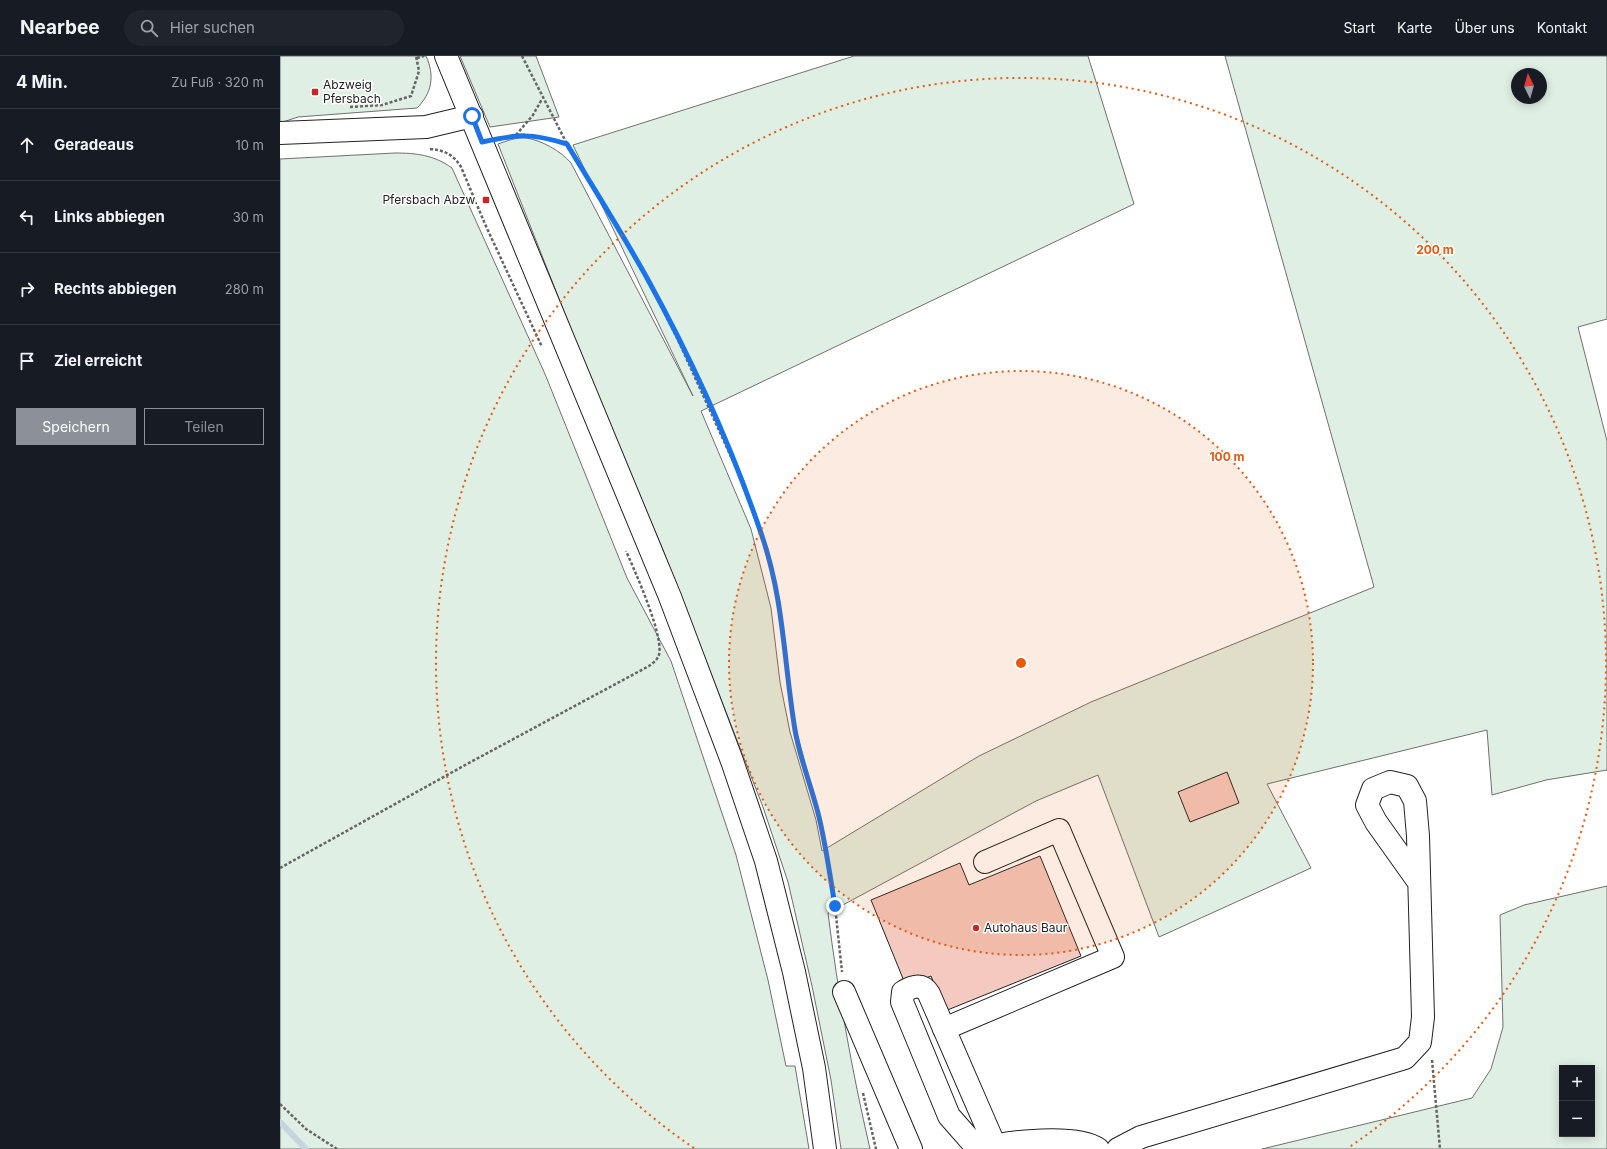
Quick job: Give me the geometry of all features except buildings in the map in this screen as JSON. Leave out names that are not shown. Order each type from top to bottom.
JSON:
[{"type":"main road","points":[[446,56],[670,597],[732,761],[766,861],[794,972],[814,1068],[825,1149]]},
{"type":"main road","points":[[280,133],[426,127],[472,116]]},
{"type":"main road","points":[[944,1029],[1113,957],[1059,830],[985,862]]},
{"type":"main road","points":[[1118,1149],[1141,1137],[1405,1058],[1420,1042],[1423,1017],[1418,881]]},
{"type":"main road","points":[[986,1148],[944,1029],[926,989],[920,986],[912,987],[903,992],[902,1002],[949,1116],[986,1148],[1044,1141],[1075,1141],[1098,1149]]},
{"type":"main road","points":[[844,992],[911,1149]]},
{"type":"path","points":[[343,108],[382,106],[411,96],[419,71],[416,57],[424,56]]},
{"type":"path","points":[[522,56],[542,98],[567,144],[647,278],[678,340],[734,463],[762,536],[779,600],[789,690],[796,733],[819,818],[828,862],[835,906],[844,992]]},
{"type":"path","points":[[516,135],[533,115],[542,98]]},
{"type":"path","points":[[482,142],[516,135],[541,136],[567,144]]},
{"type":"path","points":[[426,149],[446,152],[456,158],[542,348]]},
{"type":"path","points":[[280,868],[460,767],[649,666],[658,657],[660,646],[650,612],[624,544]]},
{"type":"path","points":[[1420,1042],[1432,1053],[1440,1149]]},
{"type":"path","points":[[862,1091],[876,1149]]},
{"type":"path","points":[[280,1104],[306,1129],[337,1149]]},
{"type":"green space","points":[[280,56],[426,56],[429,63],[431,77],[429,90],[417,108],[298,117],[280,123]]},
{"type":"green space","points":[[460,56],[536,56],[559,117],[490,127]]},
{"type":"green space","points":[[854,56],[1088,56],[1134,204],[701,411],[751,529],[771,608],[780,682],[790,732],[816,820],[822,851],[979,756],[1091,702],[1374,587],[1225,56],[1607,56],[1607,319],[1578,327],[1607,441],[1607,770],[1546,780],[1492,795],[1487,730],[1267,784],[1311,868],[1159,937],[1098,775],[1036,801],[828,913],[846,1032],[870,1149],[841,1149],[831,1080],[812,986],[788,882],[763,807],[663,550],[593,385],[498,144],[519,138],[532,139],[556,150],[571,163],[693,396],[573,145]]},
{"type":"green space","points":[[395,153],[425,156],[438,160],[452,168],[545,374],[627,578],[671,661],[736,855],[768,980],[786,1066],[795,1066],[809,1149],[280,1149],[280,159]]},
{"type":"green space","points":[[1607,886],[1607,1149],[1262,1149],[1472,1098],[1491,1069],[1503,1027],[1500,915],[1524,905]]},
{"type":"waterway","points":[[280,1122],[306,1149]]},
{"type":"place","name":"Abzweig Pfersbach","points":[[315,92]]},
{"type":"place","name":"Pfersbach Abzw.","points":[[486,200]]},
{"type":"place","name":"Autohaus Baur","points":[[976,928]]},
{"type":"route","points":[[472,116],[482,142],[516,135],[541,136],[567,144],[647,278],[708,403],[737,470],[762,536],[772,569],[779,600],[789,690],[796,733],[819,818],[835,906]]}]
